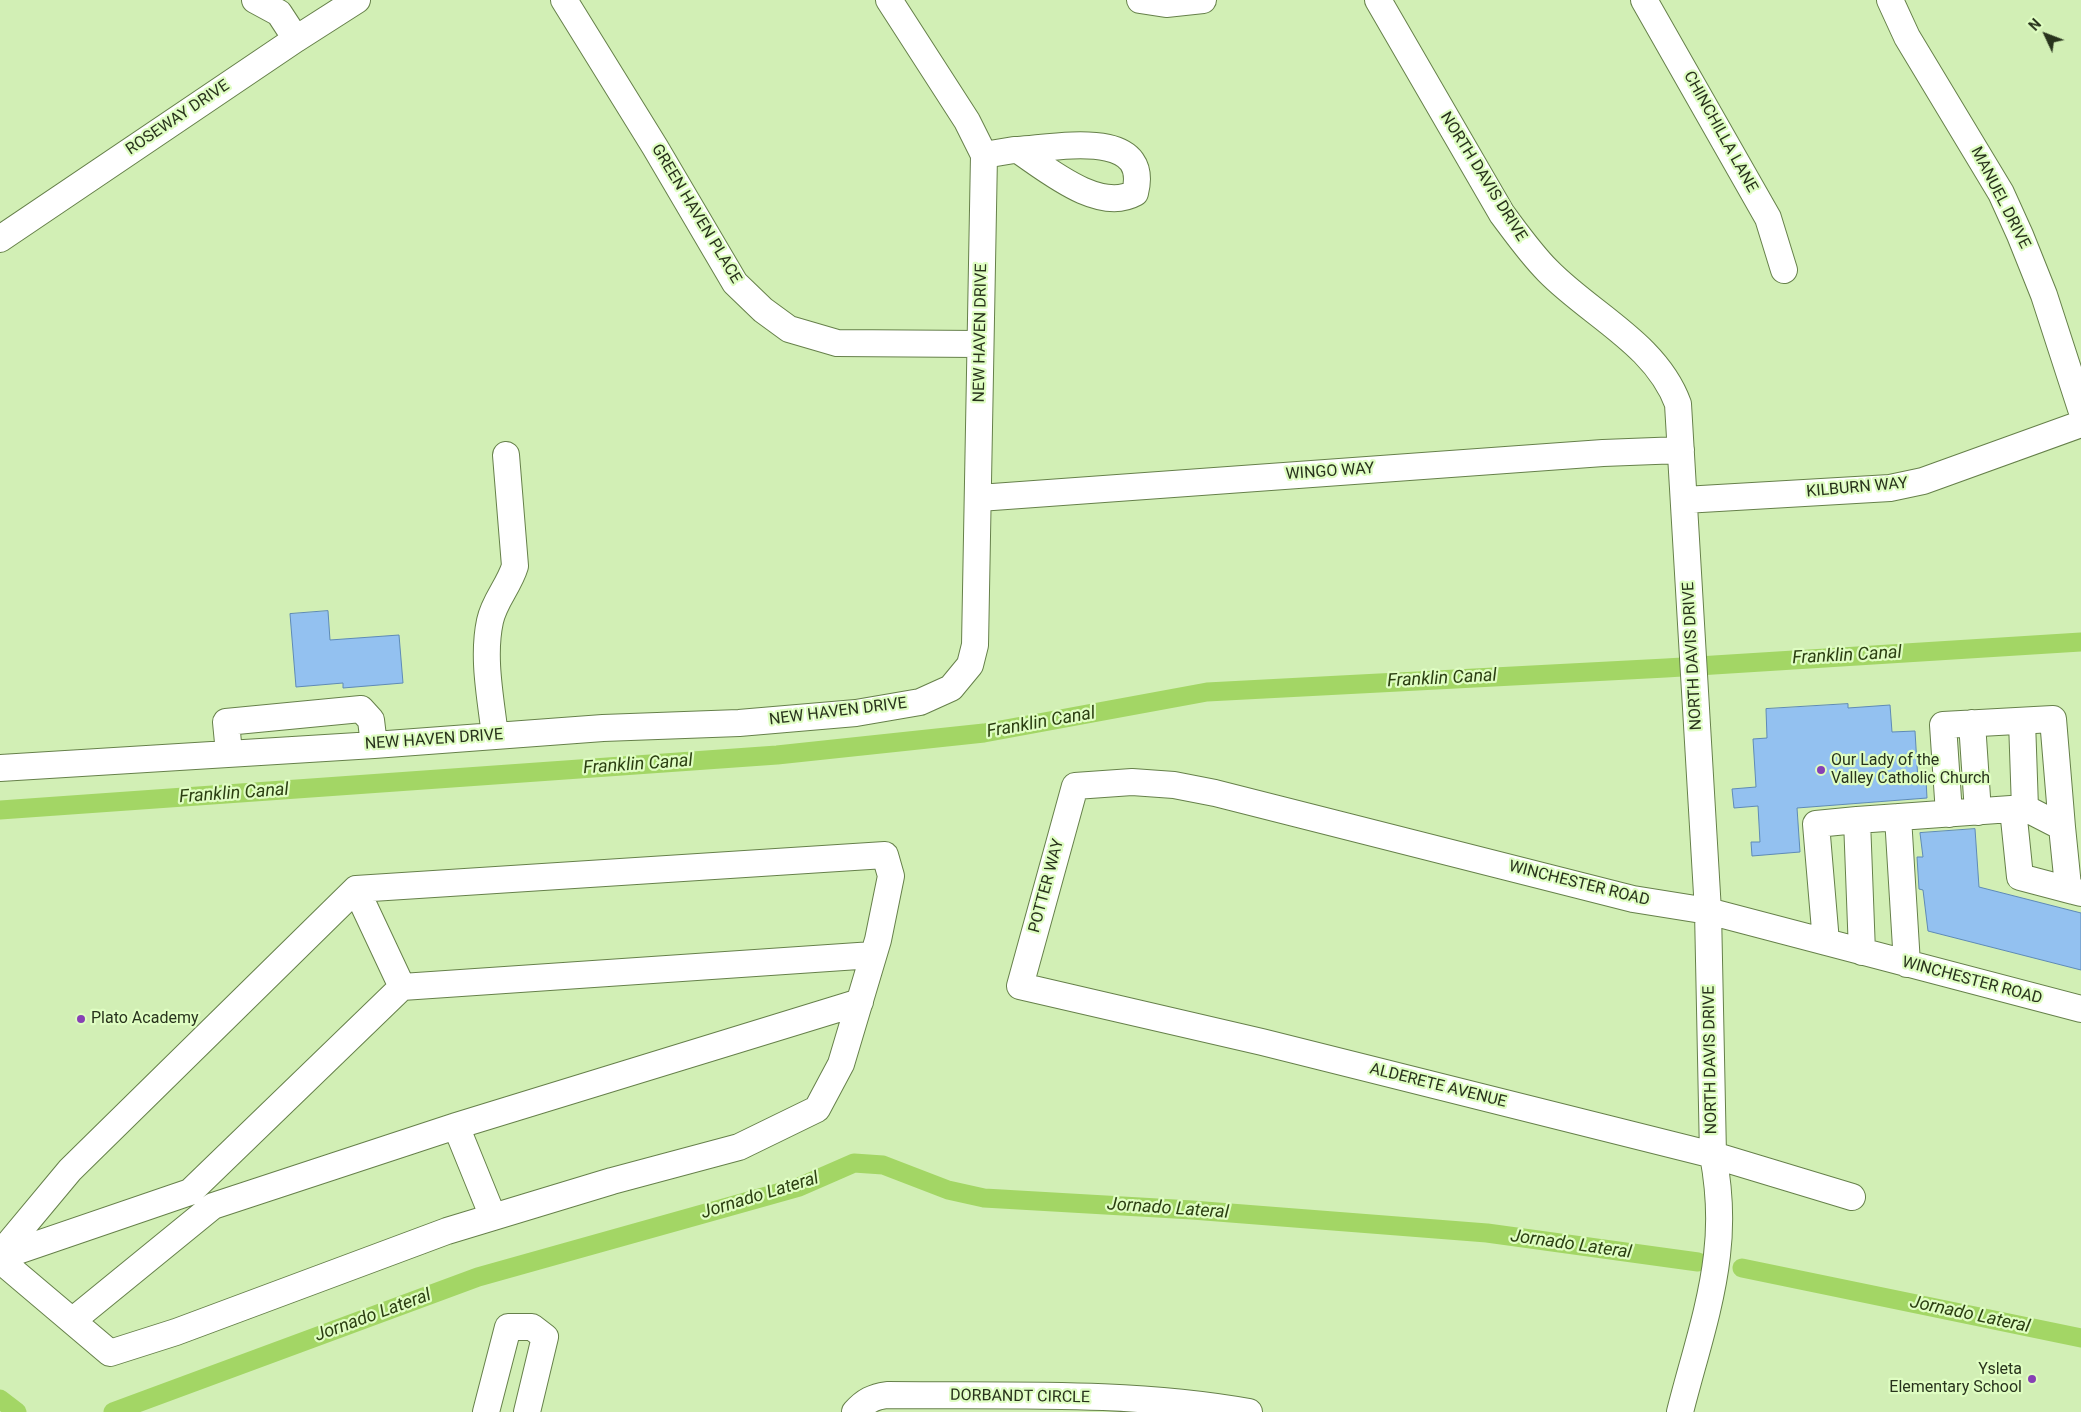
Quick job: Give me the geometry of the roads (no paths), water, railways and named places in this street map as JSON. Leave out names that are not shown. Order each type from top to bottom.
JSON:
[{"type":"street","points":[[254,0],[279,13],[296,39]]},
{"type":"street","name":"ROSEWAY DRIVE","points":[[0,239],[296,39],[357,0]]},
{"type":"street","name":"GREEN HAVEN PLACE","points":[[564,0],[656,147],[736,283],[763,310],[789,329],[837,343],[979,344]]},
{"type":"street","name":"NEW HAVEN DRIVE","points":[[0,768],[374,745],[603,728],[739,723],[856,714],[920,702],[951,688],[970,666],[974,645],[979,498],[979,344],[984,155],[967,121],[889,0]]},
{"type":"street","points":[[1140,0],[1166,4],[1203,0]]},
{"type":"street","name":"NORTH DAVIS DRIVE","points":[[1378,0],[1502,214],[1524,245],[1548,272],[1639,348],[1659,368],[1671,386],[1678,404],[1708,911],[1713,1155],[1718,1184],[1718,1254],[1708,1302],[1680,1412]]},
{"type":"street","name":"CHINCHILLA LANE","points":[[1644,0],[1768,218],[1784,270]]},
{"type":"street","name":"MANUEL DRIVE","points":[[1890,0],[1907,37],[2001,193],[2044,295],[2081,409]]},
{"type":"street","points":[[984,155],[1018,150]]},
{"type":"street","name":"KILBURN WAY","points":[[1684,500],[1890,488],[1932,478],[2081,424]]},
{"type":"street","name":"WINGO WAY","points":[[979,498],[1604,453],[1682,450]]},
{"type":"street","points":[[495,736],[489,676],[490,622],[495,606],[511,579],[515,566],[506,454]]},
{"type":"street","points":[[229,753],[226,722],[361,708],[371,720],[374,745]]},
{"type":"street","points":[[1949,814],[1943,725],[2053,719],[2068,886],[2077,892]]},
{"type":"street","points":[[2022,721],[2019,808],[2020,876],[2077,892]]},
{"type":"street","points":[[1972,723],[1978,812]]},
{"type":"street","name":"WINCHESTER ROAD","points":[[1075,786],[1132,782],[1182,787],[1494,862],[1633,899],[1708,911],[2081,1009]]},
{"type":"street","name":"POTTER WAY","points":[[1020,986],[1075,786]]},
{"type":"street","points":[[1826,942],[1816,824],[2019,808],[2062,827]]},
{"type":"street","points":[[1898,817],[1907,964]]},
{"type":"street","points":[[1857,820],[1862,952]]},
{"type":"street","points":[[885,855],[890,876],[874,955],[841,1064],[817,1109],[740,1148],[612,1181],[447,1231],[176,1332],[110,1353],[0,1257],[70,1170],[356,889],[885,855]]},
{"type":"street","points":[[356,889],[402,987]]},
{"type":"street","points":[[0,1257],[190,1192],[402,987],[874,955]]},
{"type":"street","name":"ALDERETE AVENUE","points":[[1020,986],[1262,1042],[1713,1155],[1852,1197]]},
{"type":"street","points":[[72,1321],[213,1206],[456,1126],[860,1002]]},
{"type":"street","points":[[456,1126],[494,1217]]},
{"type":"street","points":[[190,1192],[213,1206]]},
{"type":"street","points":[[486,1412],[508,1327],[532,1327],[545,1337],[526,1412]]},
{"type":"street","name":"DORBANDT CIRCLE","points":[[855,1412],[863,1403],[874,1397],[887,1395],[1088,1398],[1194,1404],[1249,1412]]},
{"type":"waterway","name":"Franklin Canal","points":[[0,810],[777,755],[984,733],[1207,692],[1666,668],[2081,642]]},
{"type":"waterway","name":"Jornado Lateral","points":[[113,1412],[478,1277],[799,1187],[854,1163],[883,1165],[948,1190],[984,1198],[1192,1210],[1487,1233],[1698,1262]]},
{"type":"waterway","name":"Jornado Lateral","points":[[1742,1268],[2081,1338]]},
{"type":"waterway","name":"Jornado Lateral","points":[[0,1399],[17,1412]]},
{"type":"place","name":"Our Lady of the Valley Catholic Church","points":[[1821,770]]},
{"type":"place","name":"Plato Academy","points":[[81,1019]]},
{"type":"place","name":"Ysleta Elementary School","points":[[2032,1379]]}]
